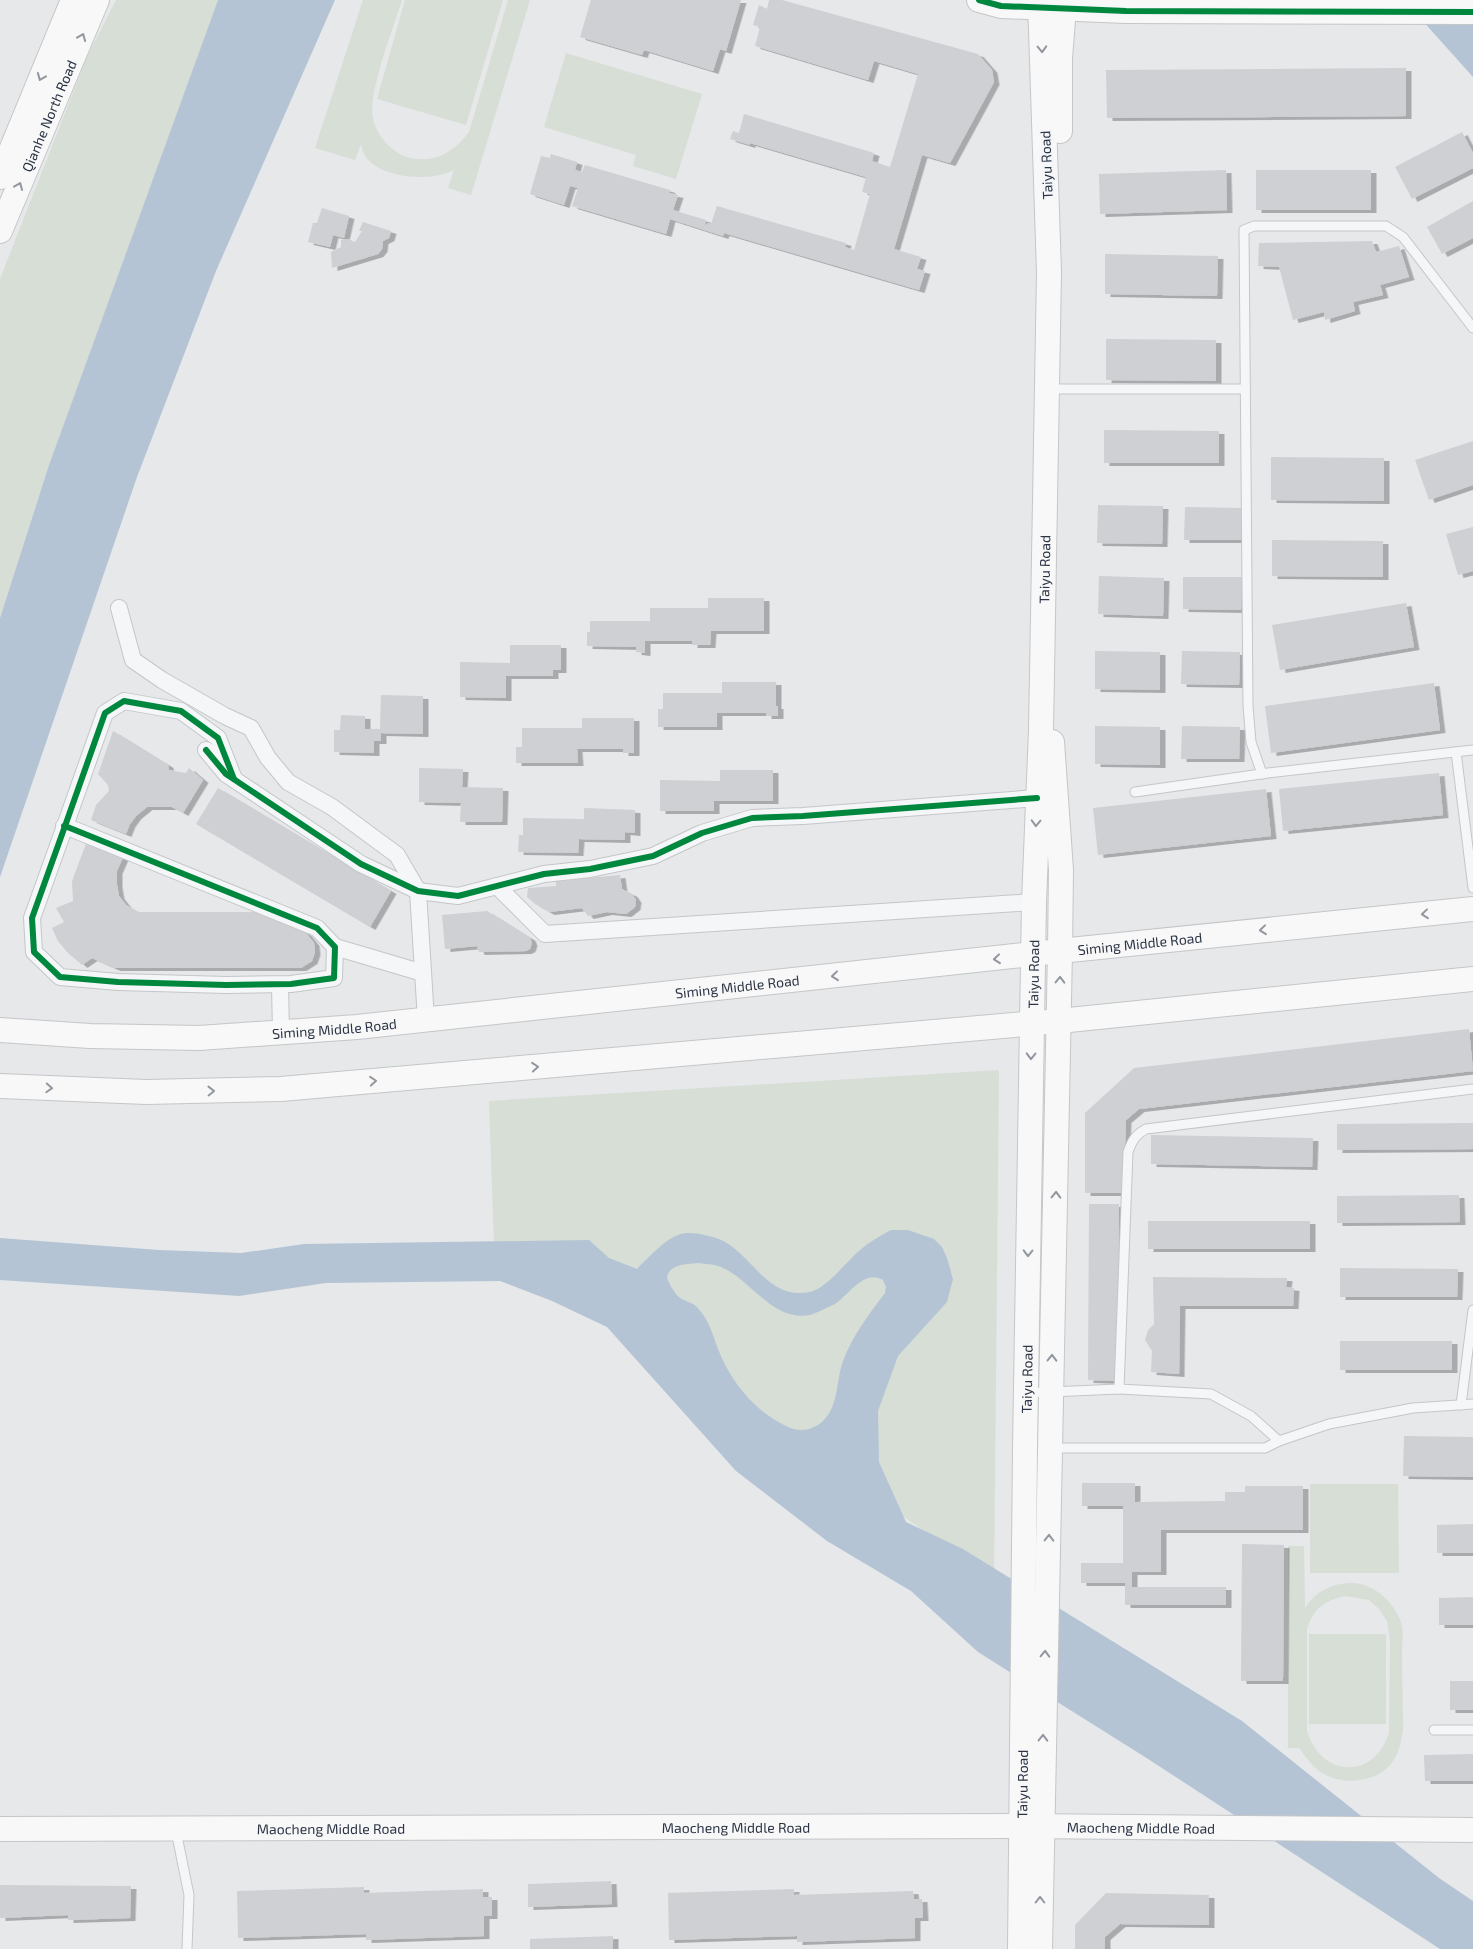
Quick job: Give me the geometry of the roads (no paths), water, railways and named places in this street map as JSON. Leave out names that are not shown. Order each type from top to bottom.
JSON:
[{"type":"main road","name":"Qianhe North Road","points":[[0,177],[73,0]]},
{"type":"main road","name":"Qianhe North Road","points":[[0,231],[97,0]]},
{"type":"main road","points":[[979,0],[1001,6],[1046,4],[1126,11],[1473,12]]},
{"type":"main road","name":"Taiyu Road","points":[[1040,1949],[1022,1690],[1024,1575],[1037,1448],[1052,1391],[1060,951],[1061,870],[1051,729],[1061,273],[1060,58],[1046,4]]},
{"type":"main road","name":"Taiyu Road","points":[[1020,1949],[1044,1702],[1048,1586],[1037,1448],[1026,1392],[1034,902],[1041,730],[1049,272],[1046,4]]},
{"type":"main road","name":"Siming Middle Road","points":[[0,1030],[90,1036],[199,1038],[357,1027],[1060,951],[1473,909]]},
{"type":"main road","points":[[0,1086],[146,1092],[281,1089],[1059,1021],[1473,979]]},
{"type":"main road","name":"Maocheng Middle Road","points":[[0,1829],[1032,1826],[1473,1830]]},
{"type":"street","points":[[119,608],[133,660],[162,680],[224,716],[251,728],[268,758],[288,782],[332,807],[397,855],[418,891],[426,1020]]},
{"type":"street","points":[[234,779],[218,738],[181,711],[124,701],[105,713],[32,918],[34,952],[60,977],[118,982],[226,985],[280,984],[334,978],[335,946]]},
{"type":"street","points":[[206,750],[226,774],[361,864],[418,891],[458,896],[544,874],[590,869],[653,856],[702,833],[752,818],[803,816],[1037,798]]},
{"type":"street","points":[[64,826],[317,928],[335,946],[423,972]]},
{"type":"street","points":[[497,886],[545,934],[1034,902]]},
{"type":"street","points":[[280,984],[281,1032]]},
{"type":"lane","points":[[1262,774],[1251,742],[1248,706],[1244,230],[1254,226],[1386,226],[1403,237],[1473,328]]},
{"type":"lane","points":[[1058,390],[1245,390]]},
{"type":"lane","points":[[1135,792],[1262,774],[1473,750]]},
{"type":"lane","points":[[1456,752],[1473,888]]},
{"type":"lane","points":[[1119,1389],[1128,1152],[1137,1134],[1146,1129],[1473,1089]]},
{"type":"lane","points":[[1462,1404],[1473,1310]]},
{"type":"lane","points":[[1026,1392],[1119,1389],[1211,1394],[1250,1416],[1279,1441]]},
{"type":"lane","points":[[1037,1448],[1265,1448],[1279,1441],[1329,1424],[1413,1408],[1473,1404]]},
{"type":"lane","points":[[1434,1730],[1473,1730]]},
{"type":"lane","points":[[176,1829],[189,1895],[187,1949]]},
{"type":"water","points":[[218,0],[335,0],[216,271],[137,477],[0,877],[0,618],[49,465]]},
{"type":"water","points":[[1404,0],[1473,0],[1473,77]]},
{"type":"water","points":[[891,1230],[908,1230],[934,1239],[942,1247],[953,1279],[947,1302],[898,1356],[878,1411],[879,1462],[906,1522],[963,1549],[1242,1721],[1439,1878],[1473,1901],[1473,1949],[1440,1949],[1145,1757],[978,1652],[911,1591],[827,1541],[736,1471],[607,1327],[552,1301],[500,1281],[326,1283],[239,1296],[0,1280],[0,1238],[159,1250],[241,1253],[304,1244],[589,1240],[609,1258],[637,1269],[656,1250],[673,1237],[691,1233],[719,1239],[741,1254],[771,1283],[795,1293],[816,1290],[863,1248]],"holes":[[[698,1263],[718,1266],[732,1273],[773,1306],[784,1312],[797,1315],[810,1315],[835,1304],[863,1280],[869,1278],[883,1280],[886,1287],[885,1293],[867,1317],[852,1342],[843,1361],[835,1400],[823,1421],[815,1427],[797,1430],[776,1421],[745,1395],[729,1373],[702,1313],[696,1306],[681,1299],[667,1278],[668,1273],[675,1267]]]}]
